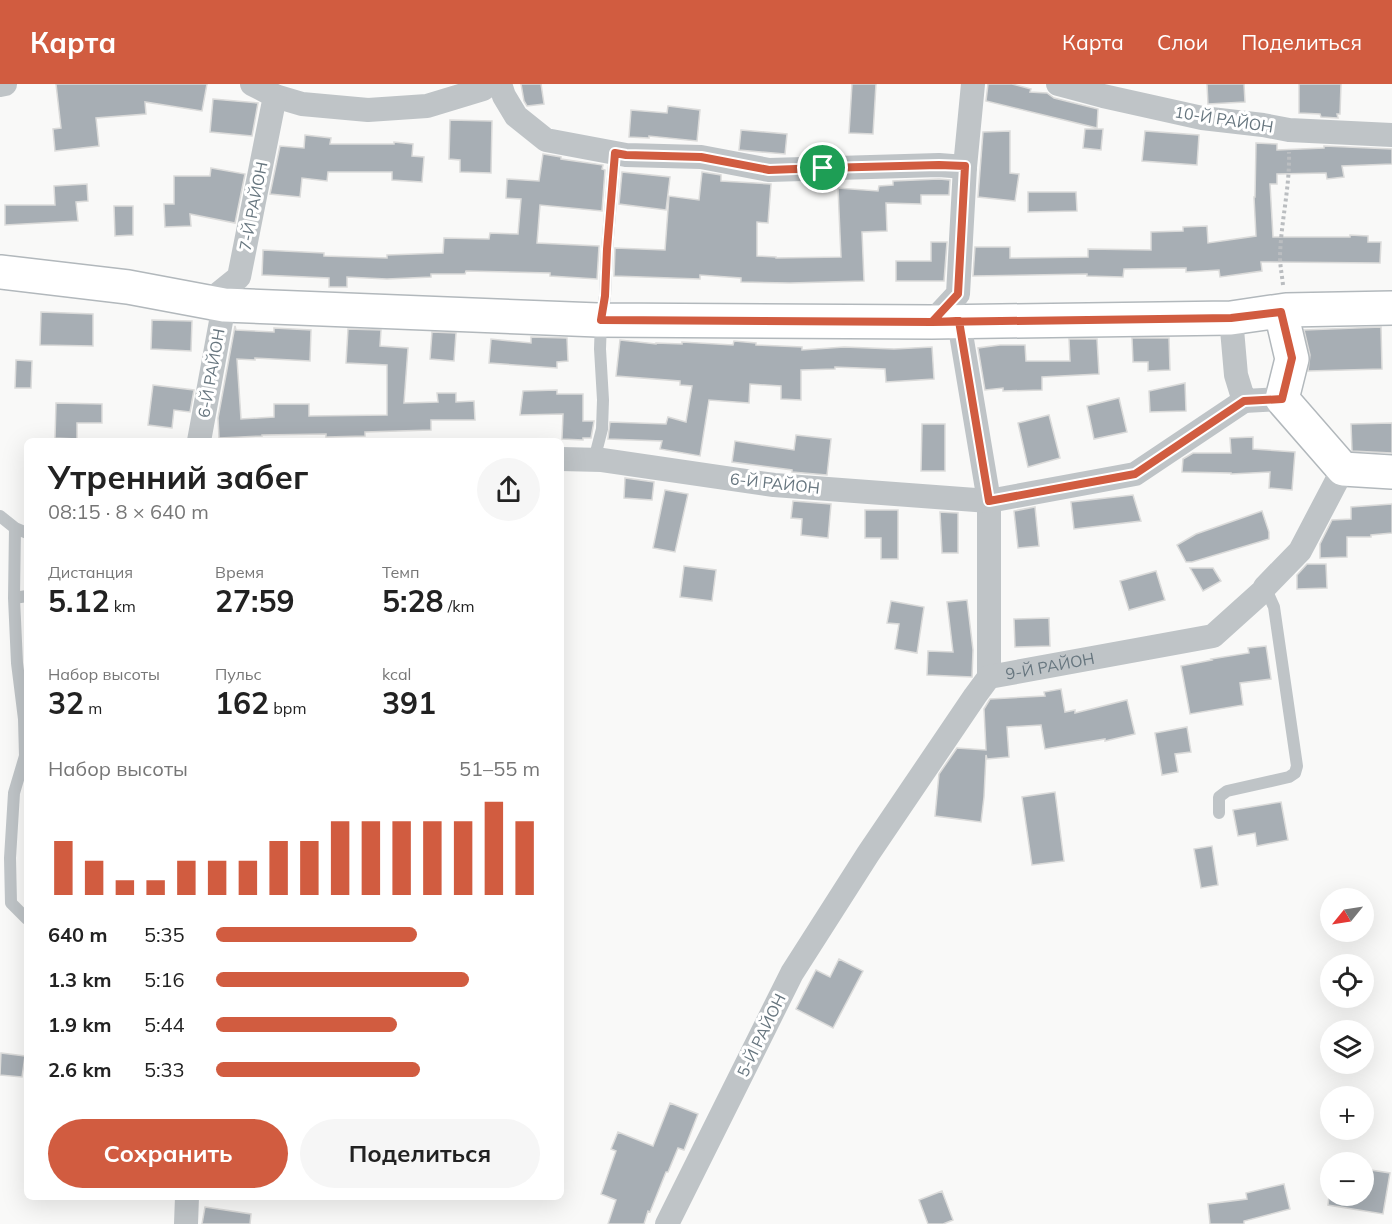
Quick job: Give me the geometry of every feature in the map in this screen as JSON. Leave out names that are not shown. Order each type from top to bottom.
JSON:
[{"type":"street","points":[[0,85],[5,84]]},
{"type":"street","points":[[252,84],[274,96],[302,104],[368,110],[427,106],[483,89],[490,84]]},
{"type":"street","points":[[500,84],[516,116],[546,140],[626,155],[701,157],[769,170],[965,166]]},
{"type":"street","points":[[973,84],[965,166],[958,294],[946,322],[989,501],[989,677]]},
{"type":"street","name":"10-Й РАЙОН","points":[[1058,84],[1202,118],[1289,130],[1392,135]]},
{"type":"street","name":"7-Й РАЙОН","points":[[216,303],[239,277],[274,96]]},
{"type":"street","points":[[0,272],[128,287],[216,303],[601,320],[946,322],[1231,318],[1283,311],[1392,308]]},
{"type":"street","name":"6-Й РАЙОН","points":[[199,438],[216,303]]},
{"type":"street","points":[[1282,399],[1292,358],[1283,311]]},
{"type":"street","points":[[1231,318],[1236,375],[1244,401],[1282,399]]},
{"type":"street","points":[[1282,399],[1343,469],[1392,472]]},
{"type":"street","name":"6-Й РАЙОН","points":[[564,459],[594,460],[774,485],[989,501],[1135,474],[1244,401]]},
{"type":"street","name":"9-Й РАЙОН","points":[[868,854],[989,677],[1213,636],[1263,591],[1299,551],[1343,469]]},
{"type":"street","name":"5-Й РАЙОН","points":[[667,1224],[792,973],[868,854]]},
{"type":"street","points":[[186,1224],[187,1200]]},
{"type":"lane","points":[[594,460],[603,429],[601,320],[605,296],[615,153]]},
{"type":"lane","points":[[0,516],[15,528],[24,532]]},
{"type":"lane","points":[[15,528],[21,597],[17,663],[24,719]]},
{"type":"lane","points":[[1219,813],[1219,797],[1227,791],[1289,777],[1295,773],[1296,766],[1274,607],[1265,587]]},
{"type":"lane","points":[[24,759],[14,793],[10,858],[10,903],[24,916]]},
{"type":"path","points":[[1283,311],[1280,257],[1290,174],[1289,130]]},
{"type":"building","points":[[56,84],[207,84],[202,111],[145,102],[146,114],[96,118],[99,146],[55,151],[53,129],[61,128]]},
{"type":"building","points":[[521,84],[541,84],[544,104],[527,106]]},
{"type":"building","points":[[852,84],[876,84],[873,134],[849,133]]},
{"type":"building","points":[[988,84],[1012,84],[1031,89],[1030,92],[1047,93],[1054,98],[1098,109],[1097,128],[986,101]]},
{"type":"building","points":[[1207,84],[1244,84],[1245,102],[1208,104]]},
{"type":"building","points":[[1299,84],[1341,84],[1338,118],[1299,113]]},
{"type":"building","points":[[213,99],[258,103],[252,136],[210,132]]},
{"type":"building","points":[[668,106],[700,110],[697,141],[649,136],[649,138],[629,137],[631,110],[667,113]]},
{"type":"building","points":[[450,120],[492,121],[491,173],[460,172],[460,160],[449,159]]},
{"type":"building","points":[[1085,129],[1103,129],[1101,150],[1083,148]]},
{"type":"building","points":[[741,130],[787,134],[785,154],[739,150]]},
{"type":"building","points":[[1010,131],[1010,173],[1019,174],[1015,201],[978,197],[983,132]]},
{"type":"building","points":[[1145,131],[1199,135],[1197,165],[1142,161]]},
{"type":"building","points":[[305,135],[331,138],[330,144],[394,144],[394,142],[413,144],[412,156],[424,157],[422,182],[392,180],[392,172],[328,172],[327,181],[302,178],[300,197],[270,194],[280,146],[304,148]]},
{"type":"building","points":[[1256,143],[1277,144],[1277,150],[1324,148],[1324,146],[1392,149],[1392,164],[1342,166],[1344,177],[1327,179],[1326,173],[1277,174],[1277,184],[1270,184],[1273,237],[1368,236],[1368,242],[1381,242],[1380,263],[1261,262],[1262,271],[1220,277],[1219,270],[1186,272],[1186,268],[1124,269],[1123,277],[1087,276],[1087,274],[973,276],[975,247],[1010,247],[1010,258],[1088,257],[1088,249],[1151,250],[1151,232],[1183,231],[1183,227],[1207,226],[1208,243],[1256,236],[1254,197]]},
{"type":"building","points":[[543,154],[603,165],[602,169],[605,170],[602,211],[540,205],[537,243],[599,246],[597,279],[550,276],[550,273],[466,271],[465,274],[431,274],[431,277],[387,279],[347,277],[347,287],[329,287],[329,278],[262,275],[263,250],[324,253],[324,256],[387,258],[387,255],[443,253],[444,238],[489,239],[490,233],[518,234],[521,199],[506,198],[507,179],[539,181]]},
{"type":"building","points":[[211,168],[245,174],[235,223],[190,214],[191,226],[165,227],[164,204],[174,204],[174,176],[210,176]]},
{"type":"building","points":[[622,172],[670,177],[666,210],[619,204]]},
{"type":"building","points":[[702,172],[721,175],[721,181],[771,184],[768,223],[757,222],[757,256],[776,258],[841,257],[838,188],[878,191],[879,186],[893,185],[893,181],[950,180],[949,195],[921,195],[921,204],[886,203],[887,231],[862,232],[864,281],[790,283],[741,282],[741,278],[700,275],[700,279],[614,276],[615,248],[665,250],[669,196],[699,200]]},
{"type":"building","points":[[87,184],[88,201],[76,202],[78,221],[5,225],[5,205],[55,205],[54,186]]},
{"type":"building","points":[[1028,192],[1076,192],[1077,211],[1028,212]]},
{"type":"building","points":[[114,206],[133,206],[133,235],[115,236]]},
{"type":"building","points":[[931,242],[947,242],[944,281],[896,281],[896,261],[931,261]]},
{"type":"building","points":[[41,312],[93,314],[93,346],[40,345]]},
{"type":"building","points":[[152,320],[192,321],[191,351],[151,349]]},
{"type":"building","points":[[235,326],[236,330],[274,332],[274,328],[311,330],[310,361],[237,359],[241,419],[274,417],[274,404],[309,404],[309,416],[387,415],[387,365],[346,363],[348,329],[381,330],[380,346],[408,348],[404,403],[438,402],[437,393],[456,393],[456,402],[474,401],[475,420],[431,420],[431,430],[365,432],[365,436],[326,437],[326,434],[219,438],[218,418]]},
{"type":"building","points":[[1381,327],[1382,369],[1308,371],[1310,355],[1304,330]]},
{"type":"building","points":[[432,332],[456,333],[454,361],[430,359]]},
{"type":"building","points":[[531,337],[567,338],[568,361],[557,362],[557,368],[489,363],[491,339],[531,343]]},
{"type":"building","points":[[1132,338],[1169,338],[1170,370],[1148,371],[1148,362],[1133,362]]},
{"type":"building","points":[[1069,339],[1097,339],[1099,374],[1042,377],[1042,390],[1003,391],[1003,388],[985,390],[978,348],[1025,345],[1026,361],[1070,361]]},
{"type":"building","points":[[620,340],[656,344],[682,344],[682,342],[733,345],[734,341],[756,343],[756,345],[802,347],[802,350],[844,347],[894,349],[932,347],[934,379],[886,382],[885,369],[835,367],[835,369],[801,370],[801,400],[781,399],[781,386],[750,384],[749,403],[709,400],[700,456],[660,449],[662,441],[608,439],[610,422],[666,424],[668,417],[686,422],[692,386],[680,385],[680,381],[616,376]]},
{"type":"building","points":[[16,360],[32,361],[31,388],[15,388]]},
{"type":"building","points":[[1185,383],[1186,411],[1150,412],[1149,391]]},
{"type":"building","points":[[153,385],[194,390],[190,412],[174,410],[172,428],[148,425]]},
{"type":"building","points":[[557,390],[557,394],[583,394],[583,421],[594,421],[591,438],[583,438],[583,440],[562,438],[563,414],[520,415],[523,391]]},
{"type":"building","points":[[1119,398],[1127,432],[1094,439],[1087,406]]},
{"type":"building","points":[[56,403],[102,404],[102,423],[77,423],[77,438],[55,438]]},
{"type":"building","points":[[1049,415],[1060,458],[1028,467],[1018,423]]},
{"type":"building","points":[[1392,423],[1392,453],[1352,451],[1351,424]]},
{"type":"building","points":[[922,424],[945,424],[945,471],[921,471]]},
{"type":"building","points":[[796,435],[831,439],[827,475],[732,462],[735,441],[794,450]]},
{"type":"building","points":[[1253,437],[1253,449],[1295,452],[1292,490],[1269,488],[1270,472],[1231,474],[1182,472],[1183,459],[1193,453],[1231,453],[1230,438]]},
{"type":"building","points":[[625,478],[654,482],[652,500],[624,498]]},
{"type":"building","points":[[665,490],[688,494],[675,552],[653,548]]},
{"type":"building","points":[[1133,495],[1141,521],[1074,529],[1071,502]]},
{"type":"building","points":[[793,501],[831,504],[828,538],[801,535],[802,519],[791,518]]},
{"type":"building","points":[[1392,504],[1392,533],[1371,535],[1371,537],[1347,537],[1347,557],[1320,558],[1320,544],[1332,520],[1351,519],[1351,507]]},
{"type":"building","points":[[1035,507],[1039,546],[1018,548],[1014,511]]},
{"type":"building","points":[[865,510],[898,510],[898,559],[881,559],[881,538],[865,538]]},
{"type":"building","points":[[1262,511],[1269,539],[1192,562],[1186,562],[1177,545],[1196,534]]},
{"type":"building","points":[[940,512],[958,513],[958,553],[942,553]]},
{"type":"building","points":[[1307,564],[1326,564],[1327,588],[1297,589],[1297,575]]},
{"type":"building","points":[[684,566],[716,570],[712,601],[680,597]]},
{"type":"building","points":[[1190,568],[1213,568],[1221,581],[1203,591]]},
{"type":"building","points":[[1156,571],[1165,600],[1129,610],[1120,581]]},
{"type":"building","points":[[967,600],[973,650],[972,677],[927,675],[928,651],[953,652],[947,602]]},
{"type":"building","points":[[891,601],[924,607],[917,653],[895,649],[899,624],[887,623]]},
{"type":"building","points":[[1049,618],[1050,646],[1015,647],[1014,619]]},
{"type":"building","points":[[1266,646],[1271,679],[1240,683],[1243,705],[1190,714],[1181,666],[1249,653],[1248,648]]},
{"type":"building","points":[[1061,689],[1065,712],[1075,710],[1075,713],[1127,700],[1135,734],[1105,741],[1105,739],[1045,749],[1041,725],[1007,727],[1009,757],[987,759],[986,755],[981,822],[935,816],[939,774],[957,748],[986,750],[984,709],[990,699],[1045,696],[1044,692]]},
{"type":"building","points":[[1187,727],[1191,752],[1175,754],[1178,772],[1162,775],[1155,733]]},
{"type":"building","points":[[1055,792],[1064,861],[1032,865],[1022,797]]},
{"type":"building","points":[[1281,802],[1288,840],[1257,846],[1255,833],[1238,836],[1233,810]]},
{"type":"building","points":[[1212,846],[1218,885],[1201,888],[1194,849]]},
{"type":"building","points":[[839,959],[863,971],[833,1028],[796,1009],[816,970],[830,977]]},
{"type":"building","points":[[1,1053],[24,1056],[22,1077],[0,1075]]},
{"type":"building","points":[[670,1103],[698,1114],[684,1150],[678,1148],[644,1224],[608,1224],[616,1200],[601,1194],[616,1151],[611,1149],[618,1132],[653,1146]]},
{"type":"building","points":[[1374,1171],[1390,1173],[1383,1214],[1334,1206],[1374,1206]]},
{"type":"building","points":[[1284,1184],[1290,1209],[1244,1221],[1244,1224],[1210,1224],[1208,1204],[1247,1199],[1246,1193]]},
{"type":"building","points":[[942,1191],[953,1220],[943,1224],[928,1224],[919,1200]]},
{"type":"building","points":[[205,1207],[251,1214],[250,1224],[202,1224]]},
{"type":"route","points":[[823,168],[769,170],[701,157],[615,153],[605,296],[601,320],[932,322],[959,321],[989,501],[1135,474],[1244,401],[1282,399],[1292,358],[1281,312],[1231,318],[932,322],[958,294],[965,166],[823,168]]}]
